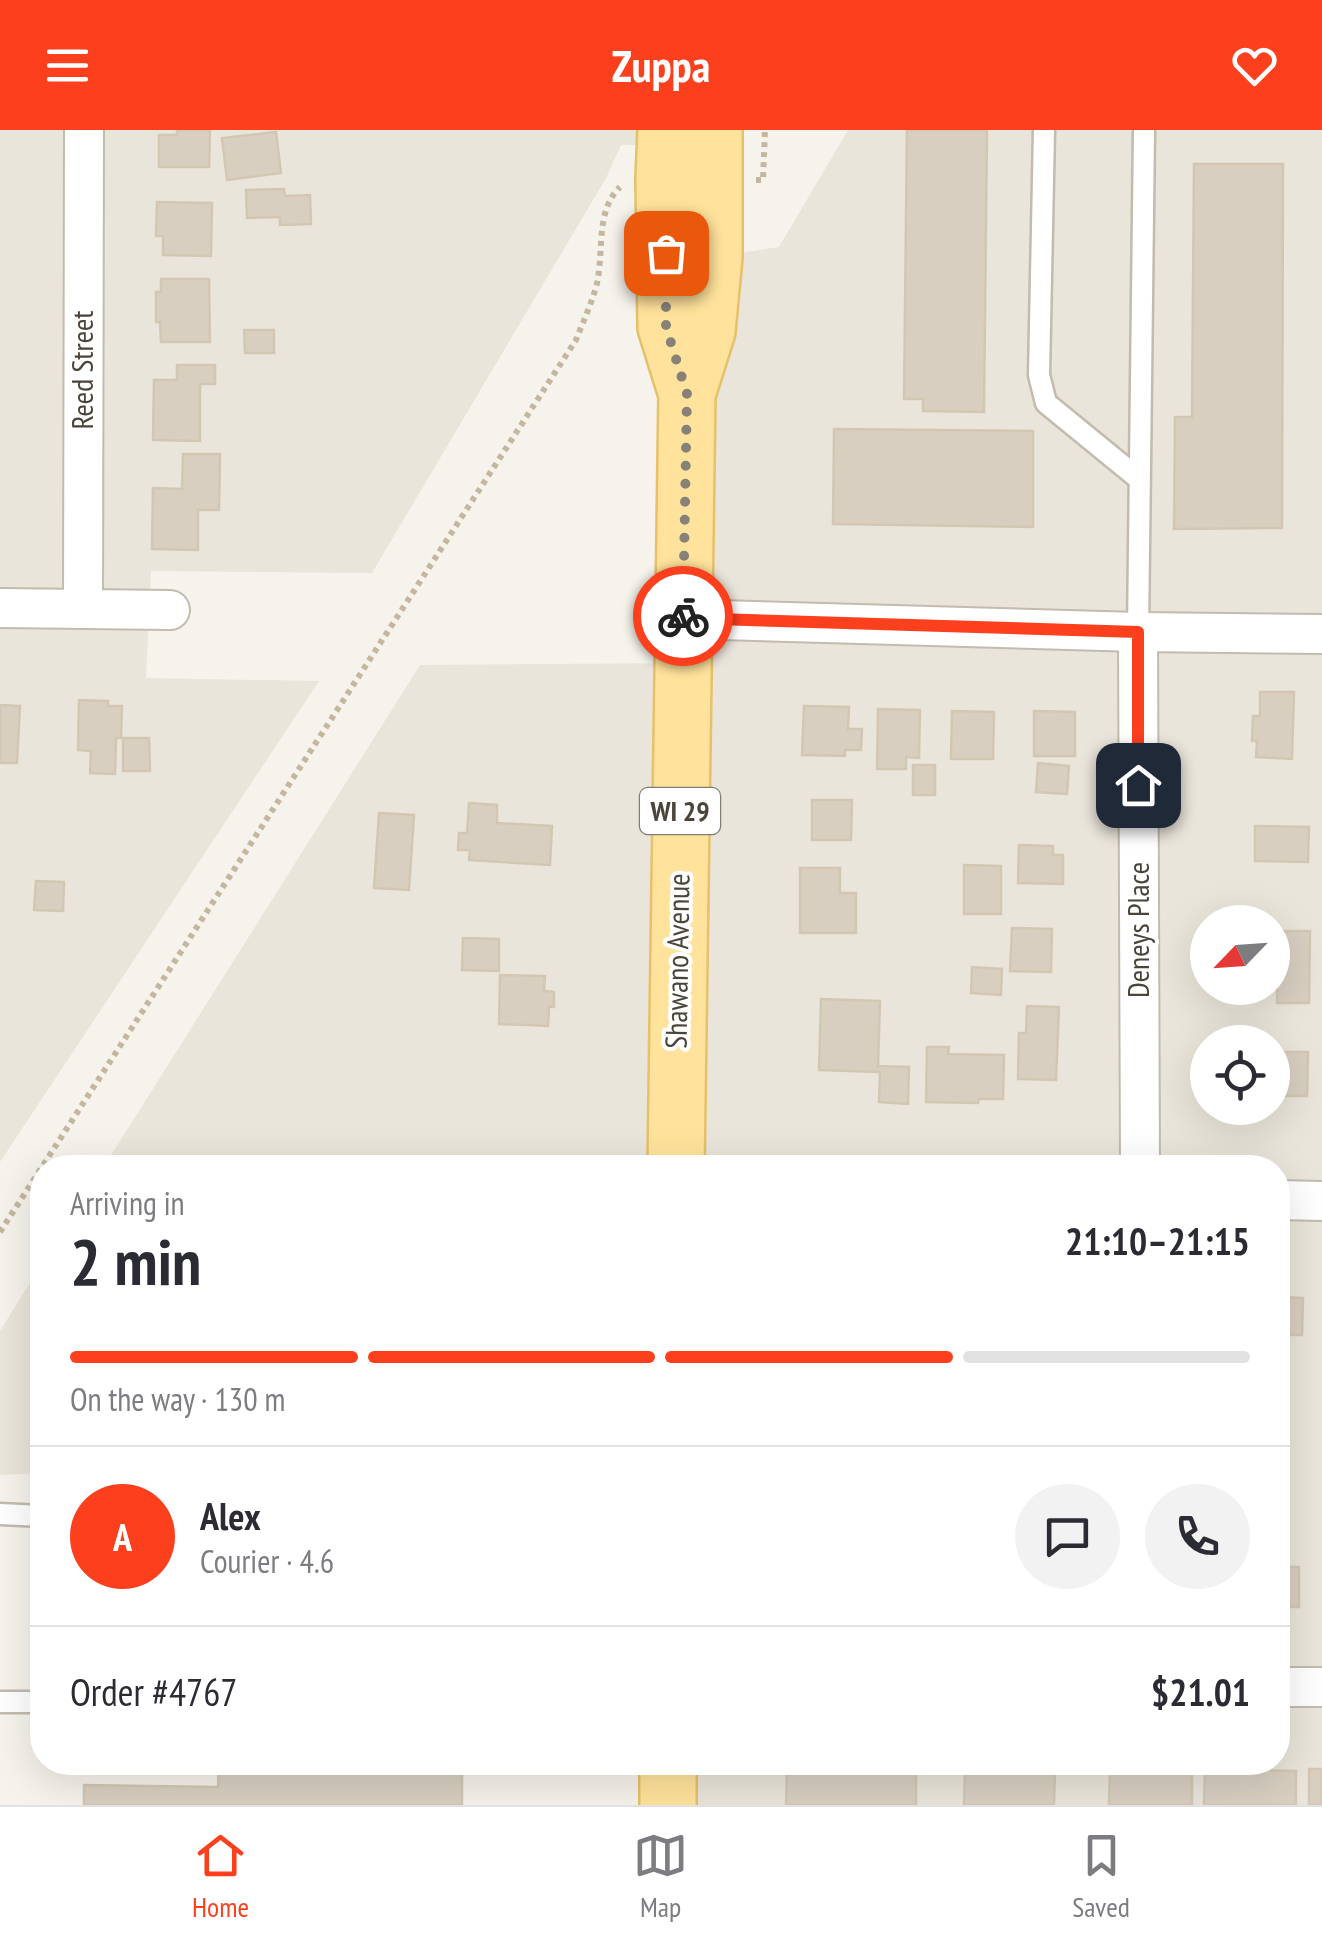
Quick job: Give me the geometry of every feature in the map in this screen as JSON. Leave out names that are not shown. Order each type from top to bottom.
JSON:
[{"type":"main road","name":"Shawano Avenue","points":[[666,130],[666,327],[687,394]]},
{"type":"main road","name":"Shawano Avenue","points":[[676,1155],[687,394],[707,331],[714,256],[714,130]]},
{"type":"main road","points":[[668,1775],[668,1805]]},
{"type":"street","name":"Reed Street","points":[[83,609],[84,130]]},
{"type":"street","points":[[0,608],[170,610]]},
{"type":"street","points":[[683,618],[1322,634]]},
{"type":"street","name":"Deneys Place","points":[[1138,632],[1140,1155]]},
{"type":"street","points":[[1290,1200],[1322,1201]]},
{"type":"street","points":[[1290,1687],[1322,1688]]},
{"type":"lane","points":[[1044,130],[1039,375],[1046,403],[1139,478]]},
{"type":"lane","points":[[1138,632],[1144,130]]},
{"type":"lane","points":[[0,1514],[30,1515]]},
{"type":"lane","points":[[0,1702],[30,1702]]},
{"type":"path","points":[[50,1155],[576,340]]},
{"type":"path","points":[[0,1232],[30,1186]]},
{"type":"shaded area","points":[[0,130],[648,130],[647,145],[621,145],[606,178],[372,573],[151,571],[146,678],[319,681],[0,1162]]},
{"type":"shaded area","points":[[848,130],[1322,130],[1322,1805],[668,1805],[668,1775],[1290,1775],[1290,1155],[111,1155],[420,665],[682,663],[714,257],[779,247]]},
{"type":"shaded area","points":[[30,1282],[30,1474],[0,1475],[0,1331]]},
{"type":"building","points":[[177,130],[210,130],[209,167],[159,167],[159,135],[177,135]]},
{"type":"building","points":[[907,130],[987,130],[984,412],[923,411],[923,399],[904,399]]},
{"type":"building","points":[[276,132],[281,173],[227,180],[222,138]]},
{"type":"building","points":[[1194,164],[1283,164],[1282,528],[1174,529],[1175,417],[1192,417]]},
{"type":"building","points":[[284,189],[285,196],[310,195],[311,224],[280,225],[280,217],[247,218],[246,190]]},
{"type":"building","points":[[157,202],[212,203],[211,256],[163,255],[163,236],[156,236]]},
{"type":"building","points":[[161,279],[209,279],[210,342],[161,342],[156,292],[161,292]]},
{"type":"building","points":[[244,330],[274,330],[274,353],[245,353]]},
{"type":"building","points":[[177,365],[215,365],[215,384],[200,384],[200,441],[153,440],[154,380],[177,380]]},
{"type":"building","points":[[834,429],[1033,431],[1033,527],[833,524]]},
{"type":"building","points":[[183,454],[220,454],[219,510],[198,510],[198,550],[152,549],[153,488],[182,489]]},
{"type":"building","points":[[1260,692],[1294,692],[1292,759],[1256,757],[1253,716],[1260,716]]},
{"type":"building","points":[[79,700],[108,701],[108,706],[122,706],[115,774],[90,773],[91,751],[78,750]]},
{"type":"building","points":[[0,705],[20,706],[17,763],[0,763]]},
{"type":"building","points":[[804,706],[849,707],[848,729],[862,729],[861,750],[845,750],[845,756],[802,755]]},
{"type":"building","points":[[878,709],[920,710],[919,758],[906,757],[906,769],[877,769]]},
{"type":"building","points":[[952,711],[994,712],[993,759],[951,759]]},
{"type":"building","points":[[1034,711],[1075,712],[1075,756],[1034,756]]},
{"type":"building","points":[[123,738],[149,738],[150,771],[123,771]]},
{"type":"building","points":[[1038,763],[1069,766],[1067,794],[1036,792]]},
{"type":"building","points":[[913,765],[935,765],[935,795],[913,795]]},
{"type":"building","points":[[812,800],[852,800],[851,840],[812,840]]},
{"type":"building","points":[[469,803],[497,805],[497,823],[552,826],[550,865],[469,860],[470,850],[458,850],[459,833],[467,833]]},
{"type":"building","points":[[379,813],[414,815],[409,890],[374,888]]},
{"type":"building","points":[[1255,826],[1309,827],[1308,862],[1255,861]]},
{"type":"building","points":[[1019,845],[1053,846],[1053,855],[1063,855],[1063,884],[1018,883]]},
{"type":"building","points":[[964,865],[1001,866],[1001,914],[964,914]]},
{"type":"building","points":[[800,868],[840,868],[840,893],[856,893],[856,933],[800,933]]},
{"type":"building","points":[[36,881],[64,882],[63,911],[34,910]]},
{"type":"building","points":[[1012,928],[1052,929],[1051,972],[1010,971]]},
{"type":"building","points":[[1290,931],[1310,931],[1309,1003],[1290,1003]]},
{"type":"building","points":[[463,938],[499,939],[499,971],[462,970]]},
{"type":"building","points":[[972,967],[1002,969],[1001,995],[971,993]]},
{"type":"building","points":[[500,975],[545,976],[544,991],[554,992],[548,1026],[499,1024]]},
{"type":"building","points":[[821,999],[880,1001],[878,1066],[909,1067],[908,1104],[879,1102],[880,1072],[819,1070]]},
{"type":"building","points":[[1027,1006],[1059,1007],[1056,1080],[1018,1079],[1019,1033],[1026,1033]]},
{"type":"building","points":[[927,1047],[949,1047],[948,1054],[1004,1055],[1003,1099],[979,1099],[978,1103],[926,1102]]},
{"type":"building","points":[[1290,1052],[1308,1052],[1307,1096],[1290,1096]]},
{"type":"building","points":[[1290,1297],[1303,1298],[1302,1335],[1290,1335]]},
{"type":"building","points":[[1290,1567],[1299,1567],[1299,1607],[1290,1607]]},
{"type":"building","points":[[1309,1769],[1322,1769],[1322,1805],[1309,1805]]},
{"type":"building","points":[[1290,1771],[1296,1771],[1296,1805],[1204,1805],[1205,1775],[1290,1775]]},
{"type":"building","points":[[218,1775],[462,1775],[462,1805],[84,1805],[84,1785],[218,1787]]},
{"type":"building","points":[[787,1775],[916,1775],[916,1805],[786,1805]]},
{"type":"building","points":[[965,1775],[1055,1775],[1054,1805],[964,1805]]},
{"type":"building","points":[[1110,1775],[1192,1775],[1192,1805],[1109,1805]]},
{"type":"way so far","points":[[666,253],[666,327],[687,394],[683,616]]},
{"type":"route","points":[[683,616],[1138,632],[1138,785]]}]
